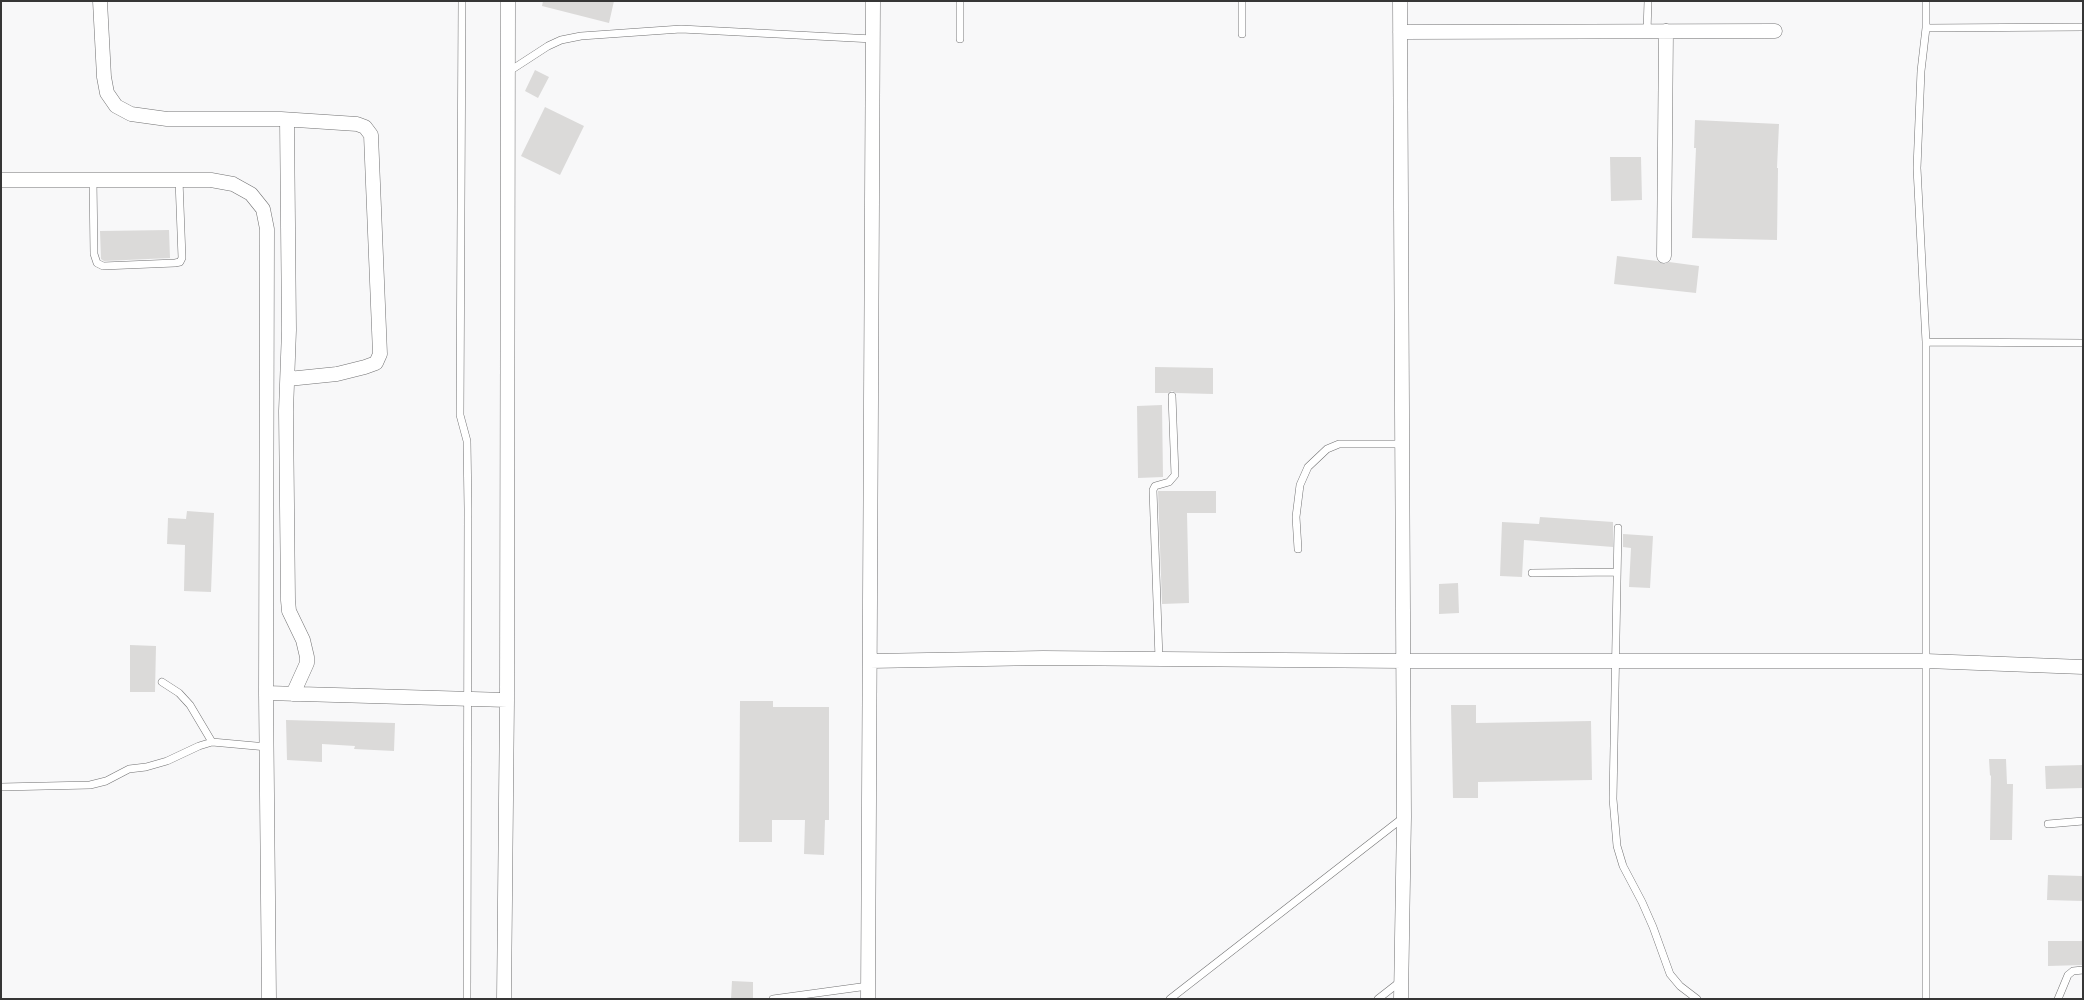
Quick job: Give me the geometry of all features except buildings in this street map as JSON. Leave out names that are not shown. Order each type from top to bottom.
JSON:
[{"type":"street","points":[[100,1],[104,77],[108,93],[116,106],[131,114],[167,119],[287,120],[357,124],[365,127],[371,135],[380,354],[376,363],[365,367],[337,374],[288,379]]},
{"type":"street","points":[[504,999],[507,700],[508,1]]},
{"type":"street","points":[[868,993],[873,1]]},
{"type":"street","points":[[1400,1],[1404,817],[1401,999]]},
{"type":"street","points":[[1400,32],[1775,32]]},
{"type":"street","points":[[1664,256],[1666,32]]},
{"type":"street","points":[[287,120],[289,322],[288,600],[289,611],[303,640],[307,657],[294,694]]},
{"type":"street","points":[[1,180],[218,181],[233,184],[251,194],[263,210],[267,229],[266,693],[268,999]]},
{"type":"street","points":[[870,662],[1043,658],[1403,661],[1926,661],[2083,667]]},
{"type":"street","points":[[266,693],[507,700]]},
{"type":"lane","points":[[462,1],[460,415],[467,441],[468,509],[467,999]]},
{"type":"lane","points":[[960,1],[960,38]]},
{"type":"lane","points":[[1242,1],[1242,34]]},
{"type":"lane","points":[[1647,32],[1648,1]]},
{"type":"lane","points":[[1926,1],[1926,28],[1921,71],[1917,168],[1926,342],[1926,999]]},
{"type":"lane","points":[[1926,28],[2083,27]]},
{"type":"lane","points":[[508,73],[548,46],[561,40],[581,36],[681,29],[873,39]]},
{"type":"lane","points":[[93,180],[94,254],[97,263],[103,266],[180,262],[182,258],[179,180]]},
{"type":"lane","points":[[1926,342],[2083,342]]},
{"type":"lane","points":[[1159,659],[1153,490],[1155,486],[1169,482],[1175,475],[1172,396]]},
{"type":"lane","points":[[1298,549],[1296,517],[1300,485],[1308,467],[1327,448],[1339,444],[1402,444]]},
{"type":"lane","points":[[1618,528],[1613,799],[1617,846],[1623,866],[1653,927],[1670,974],[1680,986],[1697,999]]},
{"type":"lane","points":[[1532,573],[1617,572]]},
{"type":"lane","points":[[162,682],[179,693],[190,705],[212,742]]},
{"type":"lane","points":[[1,787],[90,785],[106,781],[129,769],[146,767],[167,761],[199,746],[212,742],[267,747]]},
{"type":"lane","points":[[1170,999],[1404,817]]},
{"type":"lane","points":[[2048,824],[2083,821]]},
{"type":"lane","points":[[2058,999],[2068,975],[2073,971],[2083,970]]},
{"type":"lane","points":[[1378,999],[1401,981]]},
{"type":"lane","points":[[773,999],[868,993]]}]
